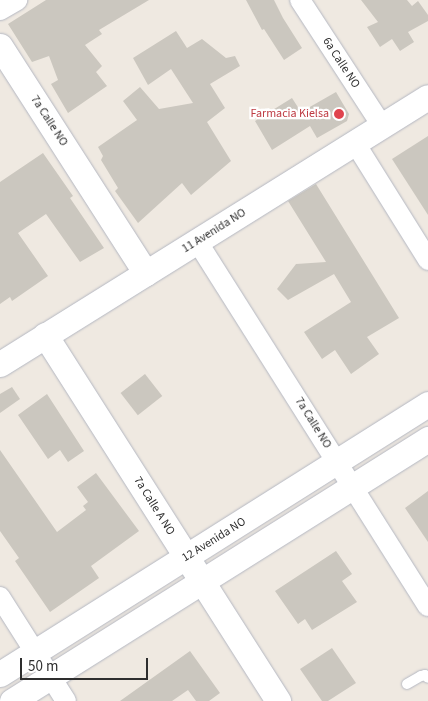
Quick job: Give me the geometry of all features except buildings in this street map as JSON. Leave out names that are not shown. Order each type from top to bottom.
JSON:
[{"type":"street","points":[[0,10],[17,0]]},
{"type":"street","name":"6a Calle NO","points":[[300,0],[382,126]]},
{"type":"street","name":"7a Calle NO","points":[[0,46],[146,273]]},
{"type":"street","name":"11 Avenida NO","points":[[0,364],[428,97]]},
{"type":"street","points":[[355,143],[428,260]]},
{"type":"street","name":"7a Calle NO","points":[[198,241],[428,606]]},
{"type":"street","name":"7a Calle A NO","points":[[46,335],[278,701]]},
{"type":"street","name":"12 Avenida NO","points":[[0,674],[428,404]]},
{"type":"street","points":[[12,701],[428,439]]},
{"type":"street","points":[[0,597],[66,701]]},
{"type":"lane","points":[[407,684],[421,676],[425,675],[428,678]]},
{"type":"place","name":"Farmacia Kielsa","points":[[339,114]]}]
